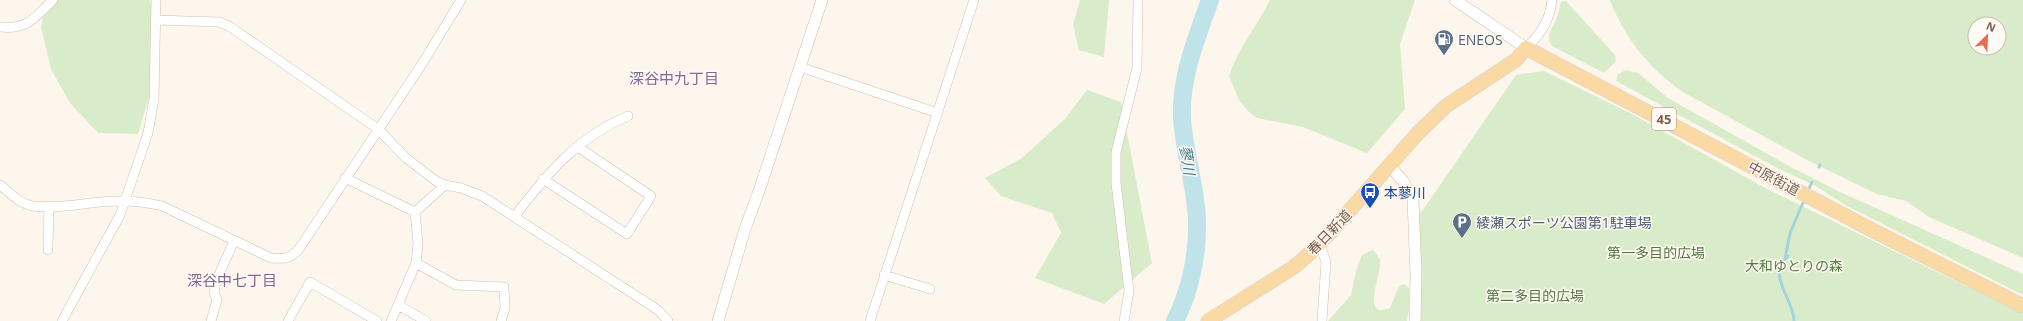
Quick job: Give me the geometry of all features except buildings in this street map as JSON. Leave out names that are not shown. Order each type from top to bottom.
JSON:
[{"type":"main road","name":"春日新道","points":[[1208,321],[1294,267],[1320,244],[1418,133],[1446,106],[1516,60],[1526,48]]},
{"type":"main road","name":"中原街道","points":[[1526,48],[1806,195],[2023,306]]},
{"type":"street","points":[[0,27],[24,26],[53,0]]},
{"type":"street","points":[[62,321],[126,201],[148,133],[154,99],[156,0]]},
{"type":"street","points":[[0,185],[25,203],[33,206],[126,201],[147,202],[162,206],[271,258],[285,259],[292,256],[299,249],[422,64],[461,0]]},
{"type":"street","points":[[718,321],[745,229],[760,191],[822,0]]},
{"type":"street","points":[[870,321],[974,0]]},
{"type":"street","points":[[1124,321],[1129,291],[1116,183],[1116,152],[1137,68],[1138,0]]},
{"type":"street","points":[[1455,0],[1526,48],[1539,36],[1544,28],[1549,17],[1552,0]]},
{"type":"street","points":[[156,20],[220,22],[229,26],[378,129],[406,158],[445,186],[461,188],[482,196],[658,310],[668,321]]},
{"type":"street","points":[[800,67],[938,113]]},
{"type":"street","points":[[514,217],[560,160],[600,130],[628,116]]},
{"type":"street","points":[[544,179],[627,234],[651,196],[578,147]]},
{"type":"street","points":[[1390,166],[1403,181],[1413,198],[1416,276],[1415,321]]},
{"type":"street","points":[[345,178],[415,212]]},
{"type":"street","points":[[415,212],[445,186]]},
{"type":"street","points":[[48,250],[50,206]]},
{"type":"street","points":[[391,321],[416,263],[418,243],[415,212]]},
{"type":"street","points":[[211,321],[217,300],[214,292],[217,279],[234,241]]},
{"type":"street","points":[[1320,244],[1326,262],[1322,321]]},
{"type":"street","points":[[416,263],[456,285],[504,287],[505,308],[501,321]]},
{"type":"street","points":[[884,275],[930,289]]},
{"type":"street","points":[[288,321],[310,282],[377,321]]},
{"type":"street","points":[[398,305],[426,321]]},
{"type":"green space","points":[[47,0],[150,0],[155,37],[151,91],[138,134],[98,133],[70,103],[51,69],[41,27]]},
{"type":"green space","points":[[1080,0],[1109,0],[1104,57],[1079,50],[1073,25]]},
{"type":"green space","points":[[1270,0],[1415,0],[1400,44],[1405,109],[1367,153],[1303,127],[1257,118],[1249,112],[1239,100],[1229,76],[1237,56]]},
{"type":"green space","points":[[1610,0],[2023,0],[2023,258],[1929,217],[1906,201],[1877,194],[1807,160],[1683,92],[1649,63],[1639,52],[1623,27]]},
{"type":"green space","points":[[1566,1],[1615,55],[1616,61],[1604,73],[1552,46],[1549,34],[1556,21],[1561,2]]},
{"type":"green space","points":[[1626,70],[1638,73],[1668,98],[1789,166],[1840,192],[2023,274],[2023,295],[1847,206],[1814,185],[1777,168],[1616,81],[1618,74]]},
{"type":"green space","points":[[1544,71],[1632,114],[1767,189],[2023,314],[2023,321],[1421,321],[1420,214],[1516,75]]},
{"type":"green space","points":[[1087,90],[1121,102],[1152,263],[1104,304],[1035,278],[1061,233],[1052,213],[1001,196],[985,178],[1022,158],[1065,119]]},
{"type":"green space","points":[[1373,250],[1380,260],[1374,293],[1376,308],[1381,310],[1390,308],[1399,286],[1404,284],[1409,288],[1409,309],[1407,321],[1328,321],[1351,295],[1356,271],[1362,255]]},
{"type":"waterway","name":"蓼川","points":[[1175,321],[1189,285],[1197,234],[1195,195],[1183,131],[1182,103],[1190,58],[1210,0]]},
{"type":"waterway","points":[[1808,191],[1812,182]]},
{"type":"waterway","points":[[1785,259],[1790,233],[1805,198]]},
{"type":"waterway","points":[[1788,256],[1782,263],[1779,271],[1780,279],[1793,313],[1794,321]]},
{"type":"place","name":"ENEOS","points":[[1444,56]]},
{"type":"place","name":"本蓼川","points":[[1370,209]]},
{"type":"place","name":"綾瀬スポーツ公園第1駐車場","points":[[1462,239]]},
{"type":"district","name":"深谷中九丁目","points":[[674,78]]},
{"type":"district","name":"深谷中七丁目","points":[[232,280]]},
{"type":"park label","name":"第一多目的広場","points":[[1656,252]]},
{"type":"park label","name":"大和ゆとりの森","points":[[1794,265]]},
{"type":"park label","name":"第二多目的広場","points":[[1535,295]]}]
